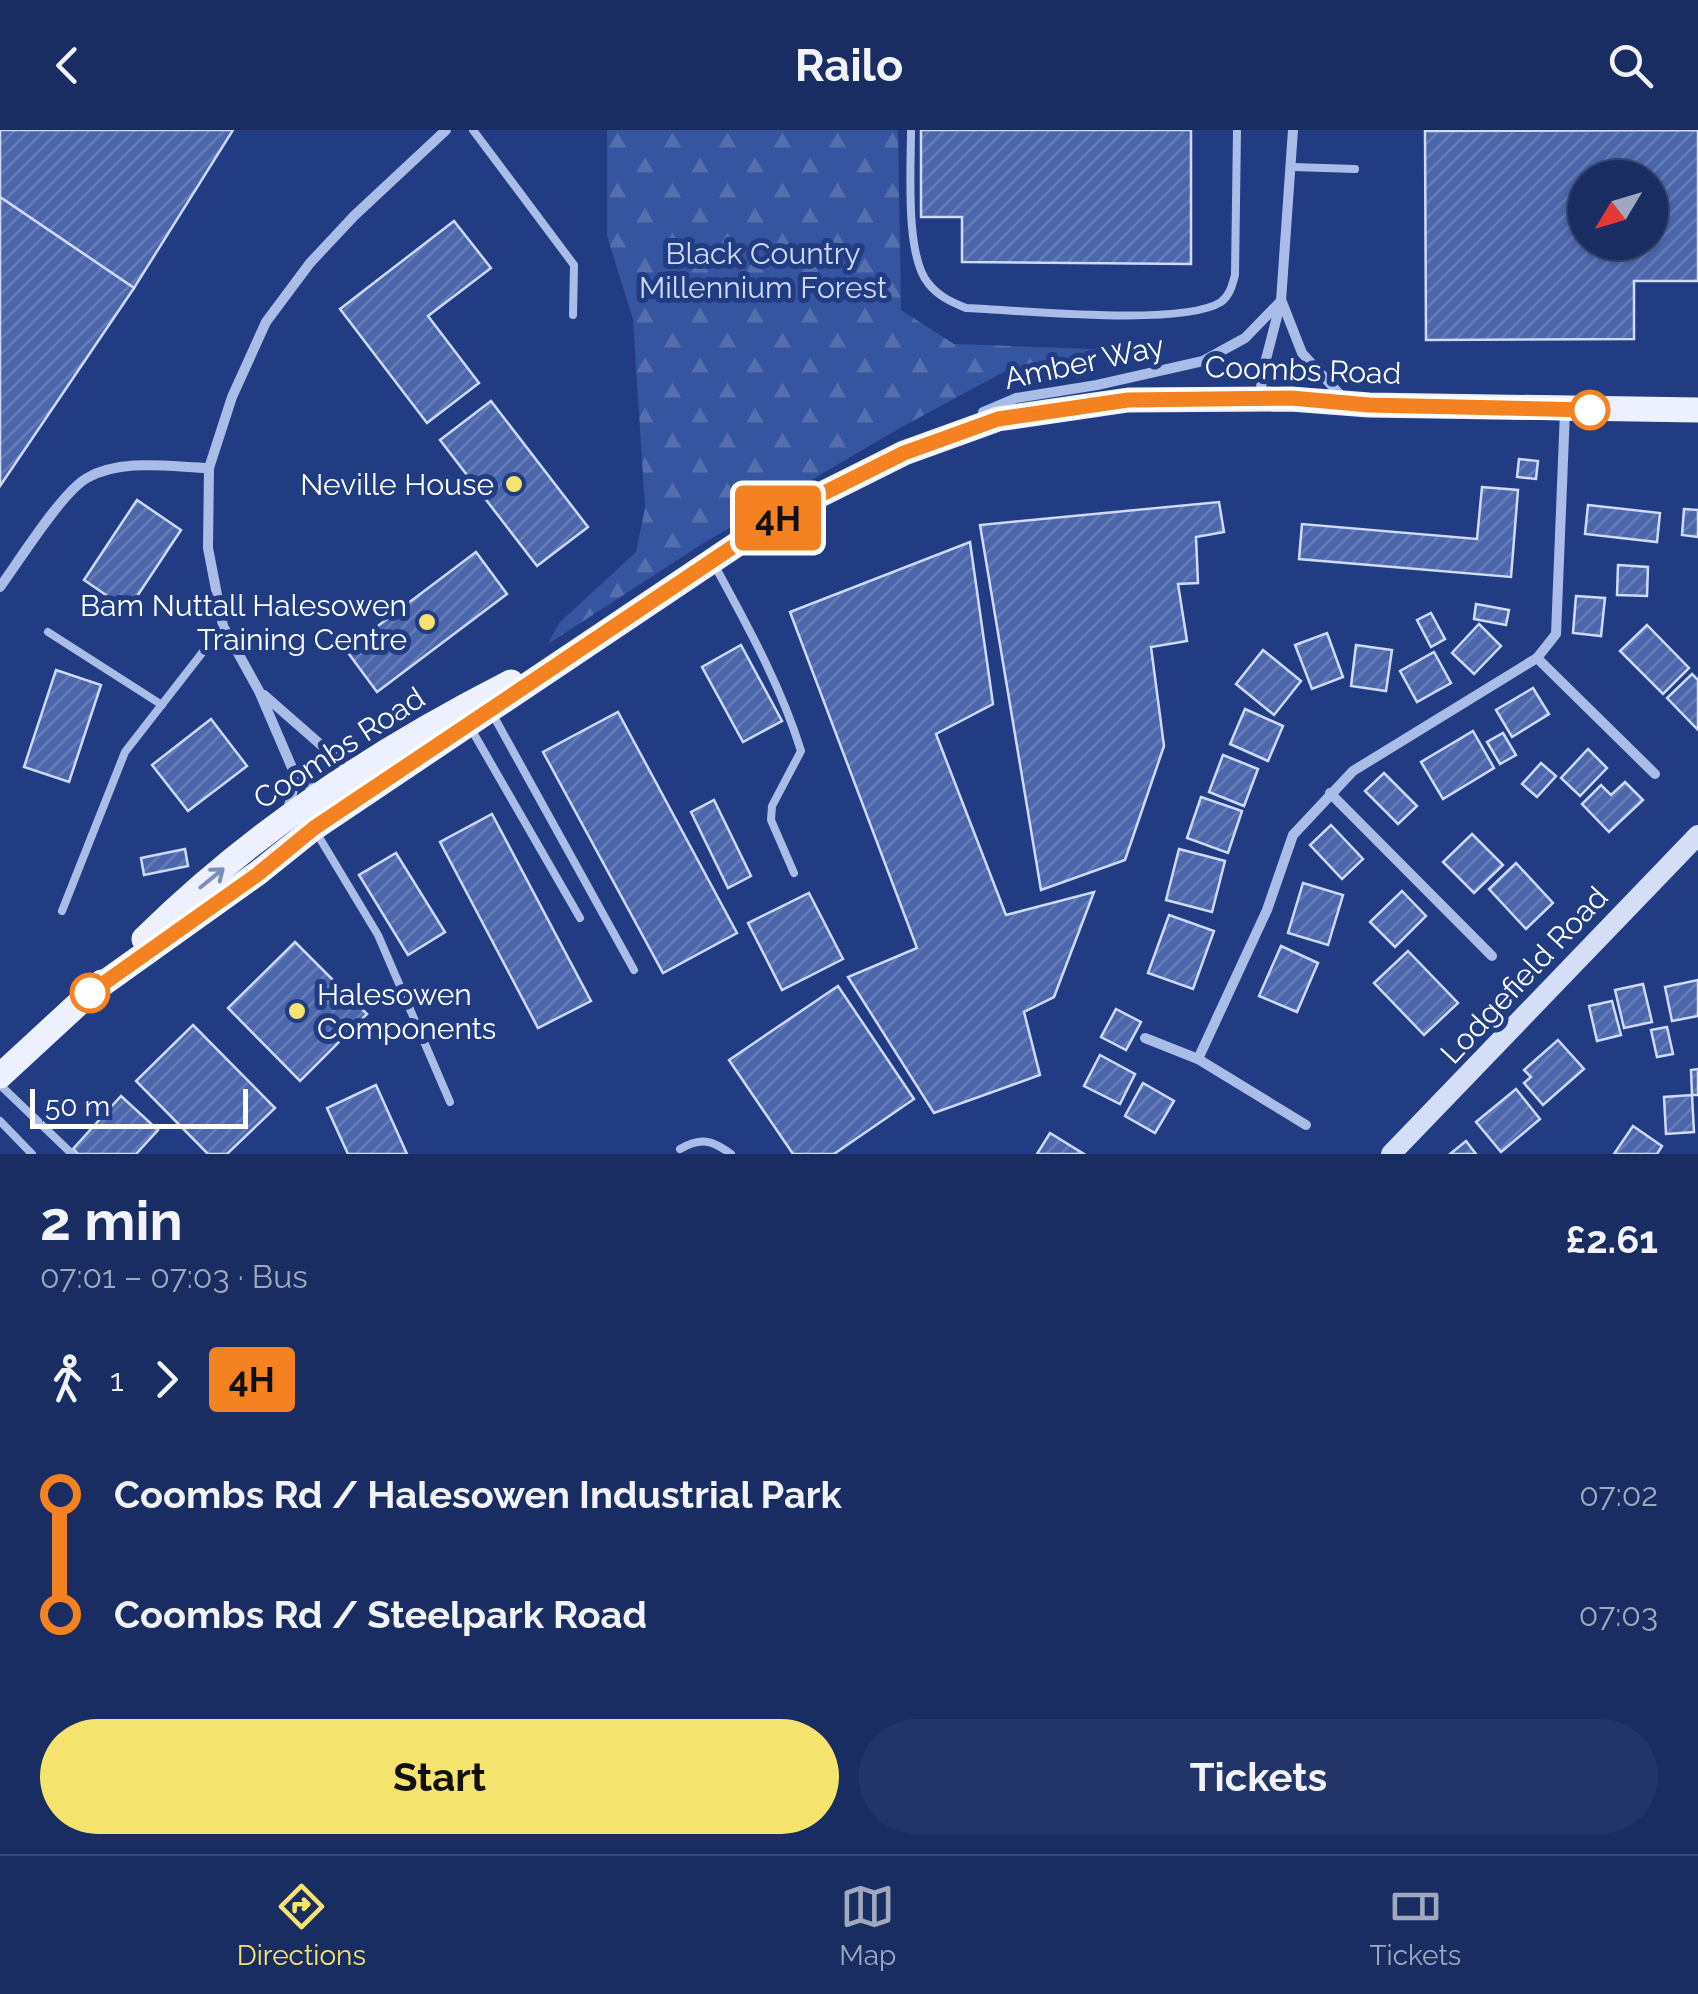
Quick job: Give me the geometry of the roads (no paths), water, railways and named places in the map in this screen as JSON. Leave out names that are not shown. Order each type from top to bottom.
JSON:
[{"type":"main road","name":"Coombs Road","points":[[411,751],[480,718],[782,514],[904,453],[998,419],[1128,400],[1260,399],[1566,410],[1698,410]]},
{"type":"main road","name":"Coombs Road","points":[[411,751],[604,634]]},
{"type":"main road","points":[[320,792],[330,799],[411,751]]},
{"type":"main road","name":"Coombs Road","points":[[90,993],[258,874],[314,828],[360,782]]},
{"type":"main road","name":"Coombs Road","points":[[0,1076],[182,902],[320,792]]},
{"type":"street","points":[[320,792],[296,776],[259,691],[223,626],[208,548],[209,468],[232,398],[266,322],[310,263],[354,216],[446,130]]},
{"type":"street","points":[[1260,399],[1263,370],[1282,301],[1293,130]]},
{"type":"street","points":[[1282,301],[1302,353],[1348,404]]},
{"type":"street","name":"Amber Way","points":[[945,438],[986,410],[1016,398],[1098,385],[1203,361],[1245,338],[1282,301]]},
{"type":"street","points":[[1198,1059],[1267,910],[1293,836],[1353,772],[1537,658],[1556,634],[1566,410]]},
{"type":"street","points":[[0,587],[54,512],[86,478],[128,466],[209,468]]},
{"type":"street","points":[[1537,658],[1655,774]]},
{"type":"street","points":[[259,691],[360,782]]},
{"type":"street","points":[[286,818],[296,776]]},
{"type":"street","points":[[1330,794],[1492,956]]},
{"type":"street","name":"Lodgefield Road","points":[[1391,1154],[1698,834]]},
{"type":"street","points":[[1145,1038],[1198,1059],[1306,1125]]},
{"type":"lane","points":[[473,130],[574,265],[574,315]]},
{"type":"lane","points":[[911,130],[911,224],[925,280],[945,300],[966,308],[1151,316],[1217,304],[1229,295],[1235,275],[1237,130]]},
{"type":"lane","points":[[1293,167],[1355,169]]},
{"type":"lane","points":[[713,562],[758,646],[801,751],[772,806],[772,820],[794,872]]},
{"type":"lane","points":[[62,910],[125,752],[223,626]]},
{"type":"lane","points":[[48,632],[162,705]]},
{"type":"lane","points":[[480,718],[580,918]]},
{"type":"lane","points":[[480,718],[634,970]]},
{"type":"lane","points":[[314,828],[378,934],[450,1102]]},
{"type":"lane","points":[[0,1086],[72,1154]]},
{"type":"lane","points":[[0,1121],[32,1154]]},
{"type":"lane","points":[[680,1149],[696,1140],[714,1142],[731,1154]]},
{"type":"place","name":"Neville House","points":[[514,484]]},
{"type":"place","name":"Bam Nuttall Halesowen Training Centre","points":[[427,622]]},
{"type":"place","name":"Halesowen Components","points":[[297,1011]]},
{"type":"park label","name":"Black Country Millennium Forest","points":[[763,270]]}]
